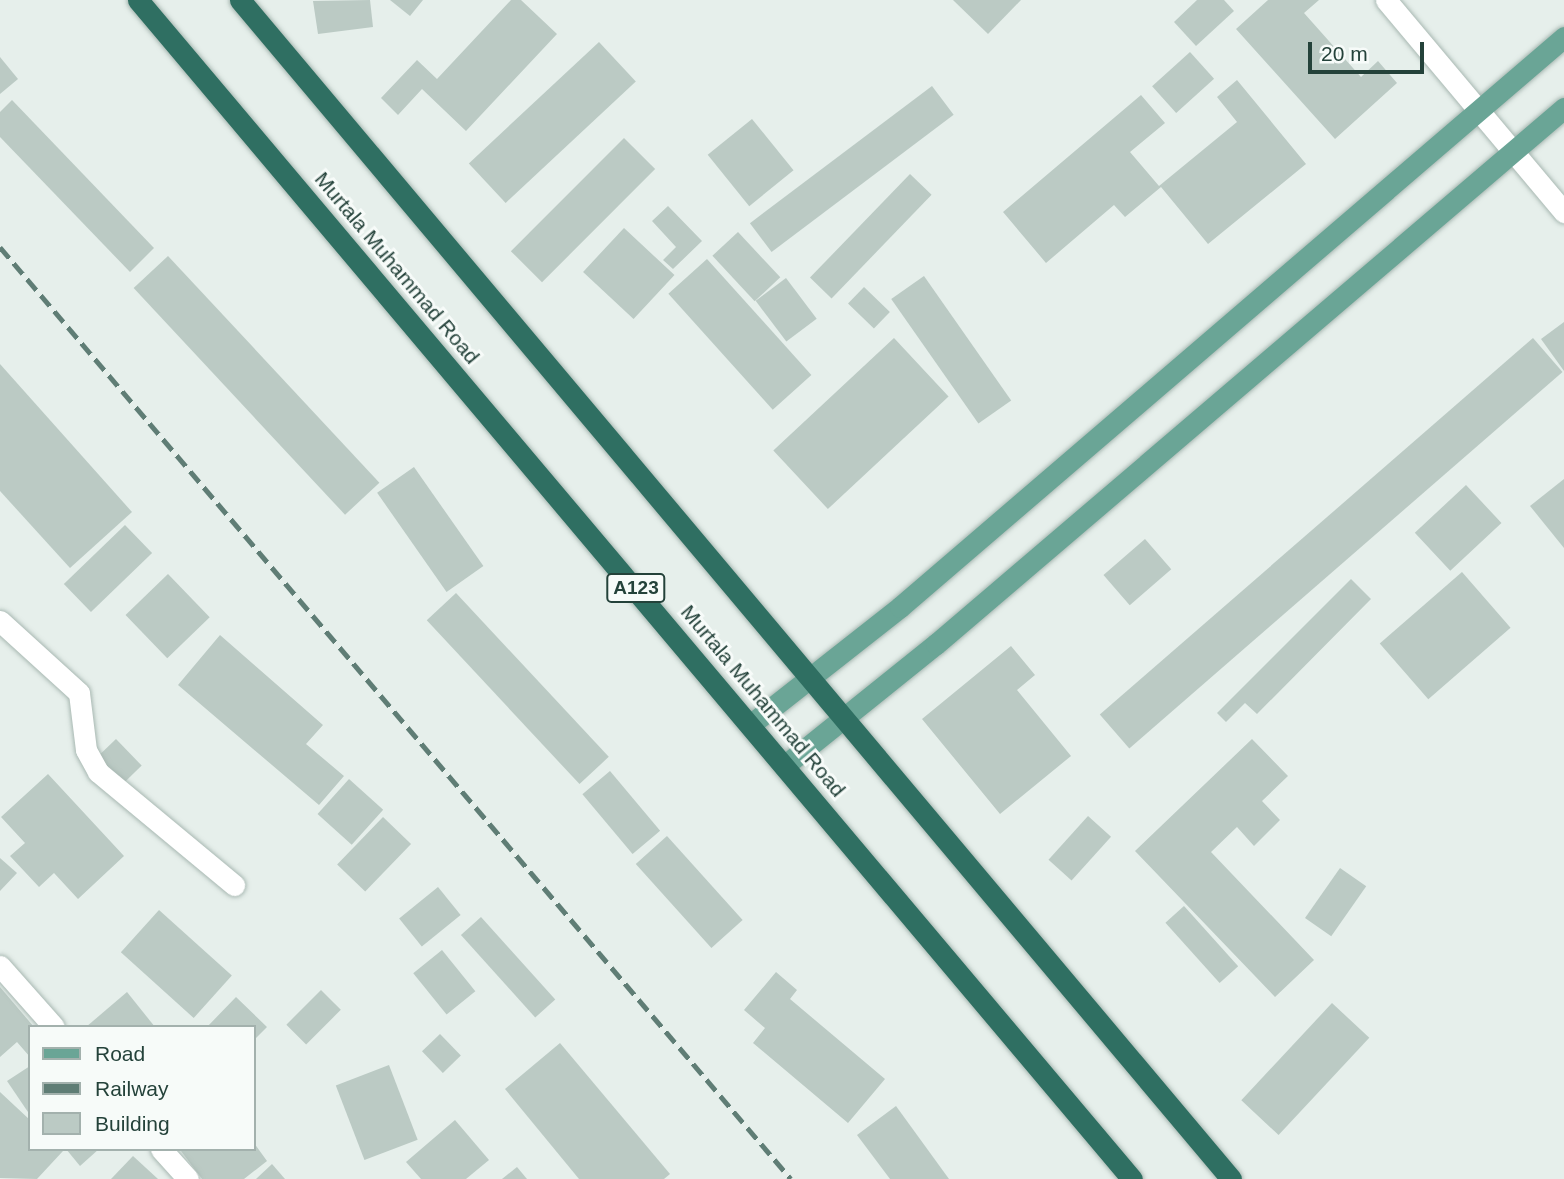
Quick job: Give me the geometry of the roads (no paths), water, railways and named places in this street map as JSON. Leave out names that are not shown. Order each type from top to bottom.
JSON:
[{"type":"highway","name":"Murtala Muhammad Road","points":[[138,0],[1132,1179]]},
{"type":"highway","points":[[240,0],[1231,1179]]},
{"type":"main road","points":[[750,725],[900,607],[1564,37]]},
{"type":"main road","points":[[784,766],[843,719],[1564,107]]},
{"type":"street","points":[[1385,0],[1564,212]]},
{"type":"street","points":[[0,621],[79,694],[86,750],[98,772],[234,885]]},
{"type":"street","points":[[0,966],[52,1025]]},
{"type":"street","points":[[163,1151],[188,1179]]},
{"type":"railway","points":[[0,247],[791,1179]]}]
